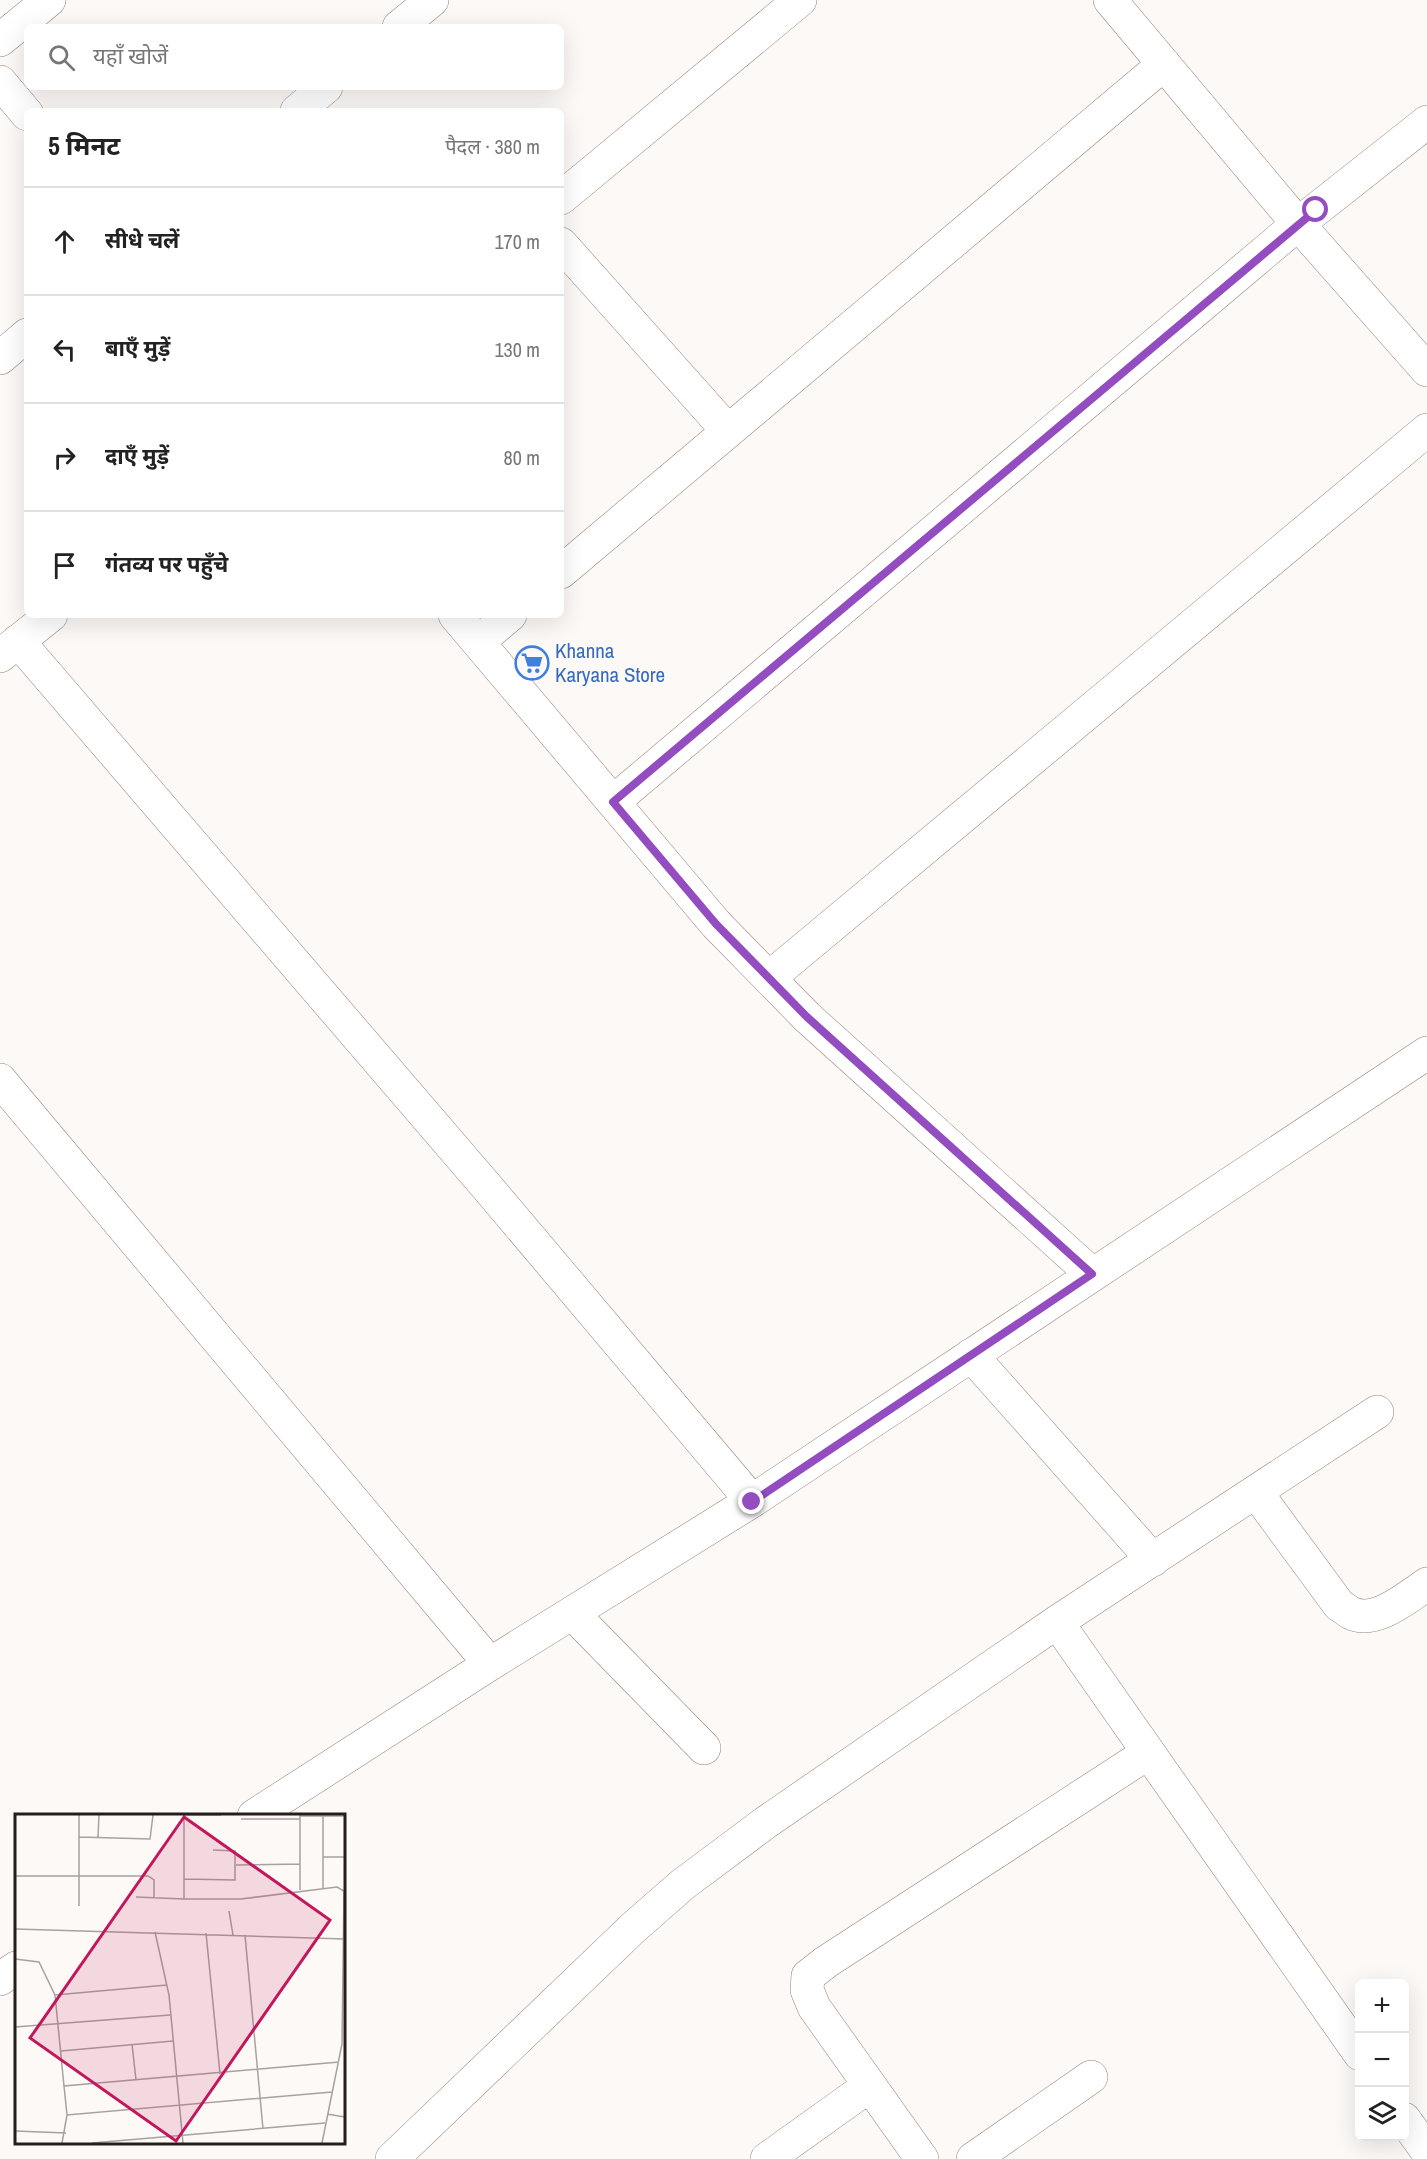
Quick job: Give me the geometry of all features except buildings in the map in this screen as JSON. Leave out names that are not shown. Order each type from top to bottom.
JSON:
[{"type":"street","points":[[0,40],[49,0]]},
{"type":"street","points":[[403,24],[432,0]]},
{"type":"street","points":[[564,196],[800,0]]},
{"type":"street","points":[[1110,0],[1298,224],[1427,370]]},
{"type":"street","points":[[564,569],[1164,64]]},
{"type":"street","points":[[0,82],[24,110]]},
{"type":"street","points":[[301,108],[322,90]]},
{"type":"street","points":[[613,802],[1298,224],[1427,122]]},
{"type":"street","points":[[564,247],[728,431]]},
{"type":"street","points":[[0,358],[24,338]]},
{"type":"street","points":[[769,978],[1427,430]]},
{"type":"street","points":[[47,618],[9,649],[485,1185],[752,1502]]},
{"type":"street","points":[[458,618],[716,924],[807,1017],[1092,1274]]},
{"type":"street","points":[[478,642],[506,618]]},
{"type":"street","points":[[256,1814],[490,1664],[752,1502],[1427,1053]]},
{"type":"street","points":[[0,1080],[490,1664]]},
{"type":"street","points":[[971,1355],[1152,1560]]},
{"type":"street","points":[[392,2159],[633,1928],[682,1886],[765,1823],[1057,1622],[1377,1412]]},
{"type":"street","points":[[1256,1492],[1339,1605],[1352,1614],[1370,1616],[1393,1608],[1427,1584]]},
{"type":"street","points":[[572,1613],[705,1748]]},
{"type":"street","points":[[1057,1622],[1355,2048]]},
{"type":"street","points":[[922,2159],[814,2007],[807,1990],[808,1976],[826,1962],[1148,1753]]},
{"type":"street","points":[[0,1979],[15,1969]]},
{"type":"street","points":[[973,2159],[1090,2077]]},
{"type":"street","points":[[767,2159],[869,2086]]},
{"type":"street","points":[[1409,2125],[1427,2151]]},
{"type":"place","name":"Khanna Karyana Store","points":[[532,663]]},
{"type":"route","points":[[752,1502],[1092,1274],[807,1017],[716,924],[613,802],[1316,210]]}]
